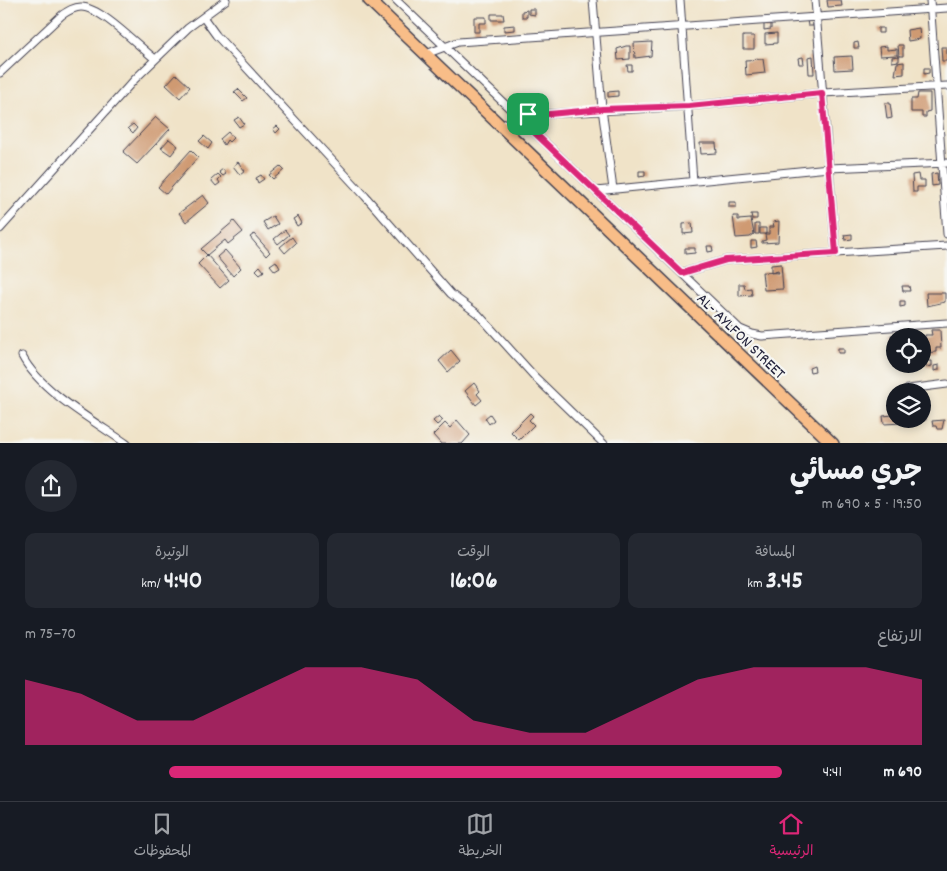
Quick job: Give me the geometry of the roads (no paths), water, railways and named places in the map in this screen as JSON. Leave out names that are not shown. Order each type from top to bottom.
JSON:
[{"type":"highway","name":"AL- AYLFON STREET","points":[[369,0],[832,443]]},
{"type":"street","points":[[0,229],[135,79],[188,28],[226,0]]},
{"type":"street","points":[[396,0],[735,325],[746,332],[757,336],[947,323]]},
{"type":"street","points":[[593,0],[602,109],[613,189]]},
{"type":"street","points":[[680,0],[693,181]]},
{"type":"street","points":[[815,0],[836,253]]},
{"type":"street","points":[[930,0],[936,87],[945,163],[947,234]]},
{"type":"street","points":[[0,73],[62,15],[74,8],[82,7],[98,13],[155,59]]},
{"type":"street","points":[[426,54],[458,42],[947,8]]},
{"type":"street","points":[[203,17],[216,35],[365,196],[450,294],[478,314],[535,377],[603,443]]},
{"type":"street","points":[[501,126],[518,117],[602,109],[689,106],[822,93],[947,86]]},
{"type":"street","points":[[596,191],[829,168],[945,163]]},
{"type":"street","points":[[682,273],[726,260],[947,246]]},
{"type":"street","points":[[22,356],[33,373],[59,395],[126,443]]},
{"type":"street","points":[[931,386],[947,384]]}]
